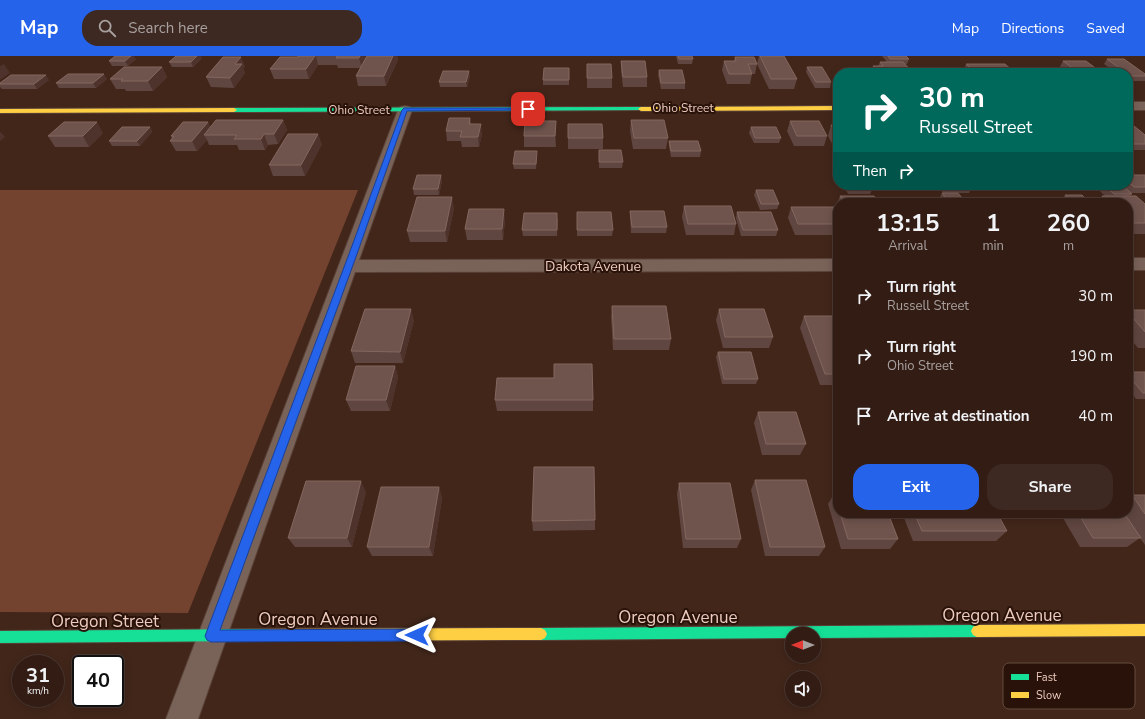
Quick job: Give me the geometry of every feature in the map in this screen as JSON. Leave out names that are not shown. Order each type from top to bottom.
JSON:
[{"type":"street","points":[[1133,106],[1145,106]]},
{"type":"street","name":"Ohio Street","points":[[0,111],[833,108]]},
{"type":"street","points":[[182,719],[404,110]]},
{"type":"street","points":[[1133,264],[1145,264]]},
{"type":"street","name":"Dakota Avenue","points":[[348,266],[833,265]]},
{"type":"street","name":"Oregon Avenue","points":[[211,636],[1145,630]]},
{"type":"street","name":"Oregon Street","points":[[0,637],[211,636]]},
{"type":"shaded area","points":[[0,190],[358,190],[188,613],[0,612]]},
{"type":"building","points":[[115,56],[131,56],[125,61],[109,61]]},
{"type":"building","points":[[176,56],[197,56],[191,62],[169,62]]},
{"type":"building","points":[[315,56],[306,69],[270,69],[280,57]]},
{"type":"building","points":[[337,56],[360,56],[359,58],[336,58]]},
{"type":"building","points":[[367,56],[393,56],[384,76],[356,76]]},
{"type":"building","points":[[678,56],[692,56],[693,59],[679,59]]},
{"type":"building","points":[[760,56],[784,56],[797,79],[771,79]]},
{"type":"building","points":[[888,56],[906,56],[909,59],[890,59]]},
{"type":"building","points":[[223,57],[241,57],[235,64],[242,64],[230,78],[206,77]]},
{"type":"building","points":[[735,57],[754,57],[757,64],[748,64],[752,74],[729,74],[724,61],[736,61]]},
{"type":"building","points":[[1107,59],[1124,59],[1145,74],[1145,76],[1133,76],[1133,68],[1119,68]]},
{"type":"building","points":[[621,61],[645,61],[647,77],[623,77]]},
{"type":"building","points":[[1063,61],[1086,61],[1095,68],[1072,68]]},
{"type":"building","points":[[880,62],[903,62],[908,68],[874,68],[873,66],[883,66]]},
{"type":"building","points":[[587,64],[611,64],[612,78],[587,78]]},
{"type":"building","points":[[966,64],[1005,64],[1010,68],[970,68]]},
{"type":"building","points":[[124,67],[162,67],[148,81],[121,81],[123,79],[110,79]]},
{"type":"building","points":[[807,67],[822,67],[831,82],[816,82]]},
{"type":"building","points":[[544,68],[569,68],[569,80],[543,80]]},
{"type":"building","points":[[659,70],[682,70],[685,83],[661,83]]},
{"type":"building","points":[[443,71],[469,71],[466,82],[439,82]]},
{"type":"building","points":[[68,74],[104,74],[93,83],[56,83]]},
{"type":"building","points":[[11,75],[46,75],[34,84],[0,84]]},
{"type":"building","points":[[449,118],[470,118],[469,124],[481,124],[478,137],[460,137],[462,131],[446,131]]},
{"type":"building","points":[[216,120],[283,120],[274,134],[264,134],[261,139],[234,139],[237,135],[204,135]]},
{"type":"building","points":[[631,120],[664,120],[668,138],[634,138]]},
{"type":"building","points":[[525,121],[556,121],[555,136],[524,136]]},
{"type":"building","points":[[790,121],[819,121],[827,136],[797,136]]},
{"type":"building","points":[[64,122],[97,122],[83,136],[48,136]]},
{"type":"building","points":[[183,122],[208,122],[192,141],[170,141],[174,136],[171,136]]},
{"type":"building","points":[[568,124],[602,124],[603,138],[568,138]]},
{"type":"building","points":[[1133,126],[1145,135],[1145,144],[1134,144]]},
{"type":"building","points":[[122,127],[150,127],[137,141],[109,141]]},
{"type":"building","points":[[751,127],[776,127],[781,138],[755,138]]},
{"type":"building","points":[[288,134],[318,134],[301,165],[269,165]]},
{"type":"building","points":[[669,141],[698,141],[701,151],[671,151]]},
{"type":"building","points":[[599,150],[621,150],[623,162],[599,162]]},
{"type":"building","points":[[515,151],[537,151],[536,164],[513,164]]},
{"type":"building","points":[[417,175],[441,175],[438,189],[413,189]]},
{"type":"building","points":[[1133,175],[1145,175],[1145,187],[1134,187]]},
{"type":"building","points":[[756,190],[773,190],[779,204],[761,204]]},
{"type":"building","points":[[1110,190],[1128,190],[1132,194],[1114,194]]},
{"type":"building","points":[[942,193],[958,193],[962,198],[946,198]]},
{"type":"building","points":[[1065,195],[1082,195],[1085,198],[1068,198]]},
{"type":"building","points":[[840,196],[874,196],[875,198],[841,198]]},
{"type":"building","points":[[1102,196],[1136,196],[1145,204],[1145,223],[1133,223],[1133,198],[1104,198]]},
{"type":"building","points":[[417,197],[452,197],[445,231],[407,231]]},
{"type":"building","points":[[684,206],[731,206],[736,224],[688,224]]},
{"type":"building","points":[[791,207],[833,207],[833,224],[798,224]]},
{"type":"building","points":[[469,209],[504,209],[502,229],[465,229]]},
{"type":"building","points":[[630,211],[664,211],[667,227],[632,227]]},
{"type":"building","points":[[577,212],[611,212],[613,230],[577,230]]},
{"type":"building","points":[[737,212],[771,212],[778,230],[743,230]]},
{"type":"building","points":[[524,213],[557,213],[557,230],[522,230]]},
{"type":"building","points":[[612,306],[666,306],[671,339],[614,339]]},
{"type":"building","points":[[365,309],[411,309],[400,352],[351,351]]},
{"type":"building","points":[[719,309],[764,309],[773,337],[725,337]]},
{"type":"building","points":[[1133,310],[1145,310],[1145,332],[1133,318]]},
{"type":"building","points":[[804,316],[833,316],[833,374],[825,374]]},
{"type":"building","points":[[718,352],[751,352],[758,379],[724,379]]},
{"type":"building","points":[[554,364],[592,364],[593,400],[495,400],[497,378],[554,378]]},
{"type":"building","points":[[356,366],[395,366],[386,400],[346,400]]},
{"type":"building","points":[[1133,372],[1145,372],[1145,393],[1143,393],[1133,381]]},
{"type":"building","points":[[758,412],[796,412],[806,444],[766,444]]},
{"type":"building","points":[[534,467],[594,467],[595,520],[532,521]]},
{"type":"building","points":[[755,480],[806,480],[825,547],[770,547]]},
{"type":"building","points":[[306,481],[361,481],[347,538],[288,538]]},
{"type":"building","points":[[679,483],[730,483],[741,539],[686,539]]},
{"type":"building","points":[[381,487],[439,487],[429,547],[367,547]]},
{"type":"building","points":[[1133,495],[1145,495],[1145,514],[1133,496]]},
{"type":"building","points":[[842,518],[890,518],[898,539],[848,539]]},
{"type":"building","points":[[916,518],[1000,518],[1007,531],[922,531]]},
{"type":"building","points":[[1081,518],[1127,518],[1141,538],[1093,538]]},
{"type":"traffic: fast","points":[[234,110],[641,109]]},
{"type":"traffic: fast","points":[[541,634],[977,631]]},
{"type":"traffic: fast","points":[[0,637],[270,635]]},
{"type":"traffic: slow","points":[[641,109],[833,108]]},
{"type":"traffic: slow","points":[[0,111],[234,110]]},
{"type":"traffic: slow","points":[[977,631],[1145,630]]},
{"type":"traffic: slow","points":[[270,635],[541,634]]},
{"type":"route","points":[[417,635],[211,636],[353,254],[404,110],[528,109]]}]
